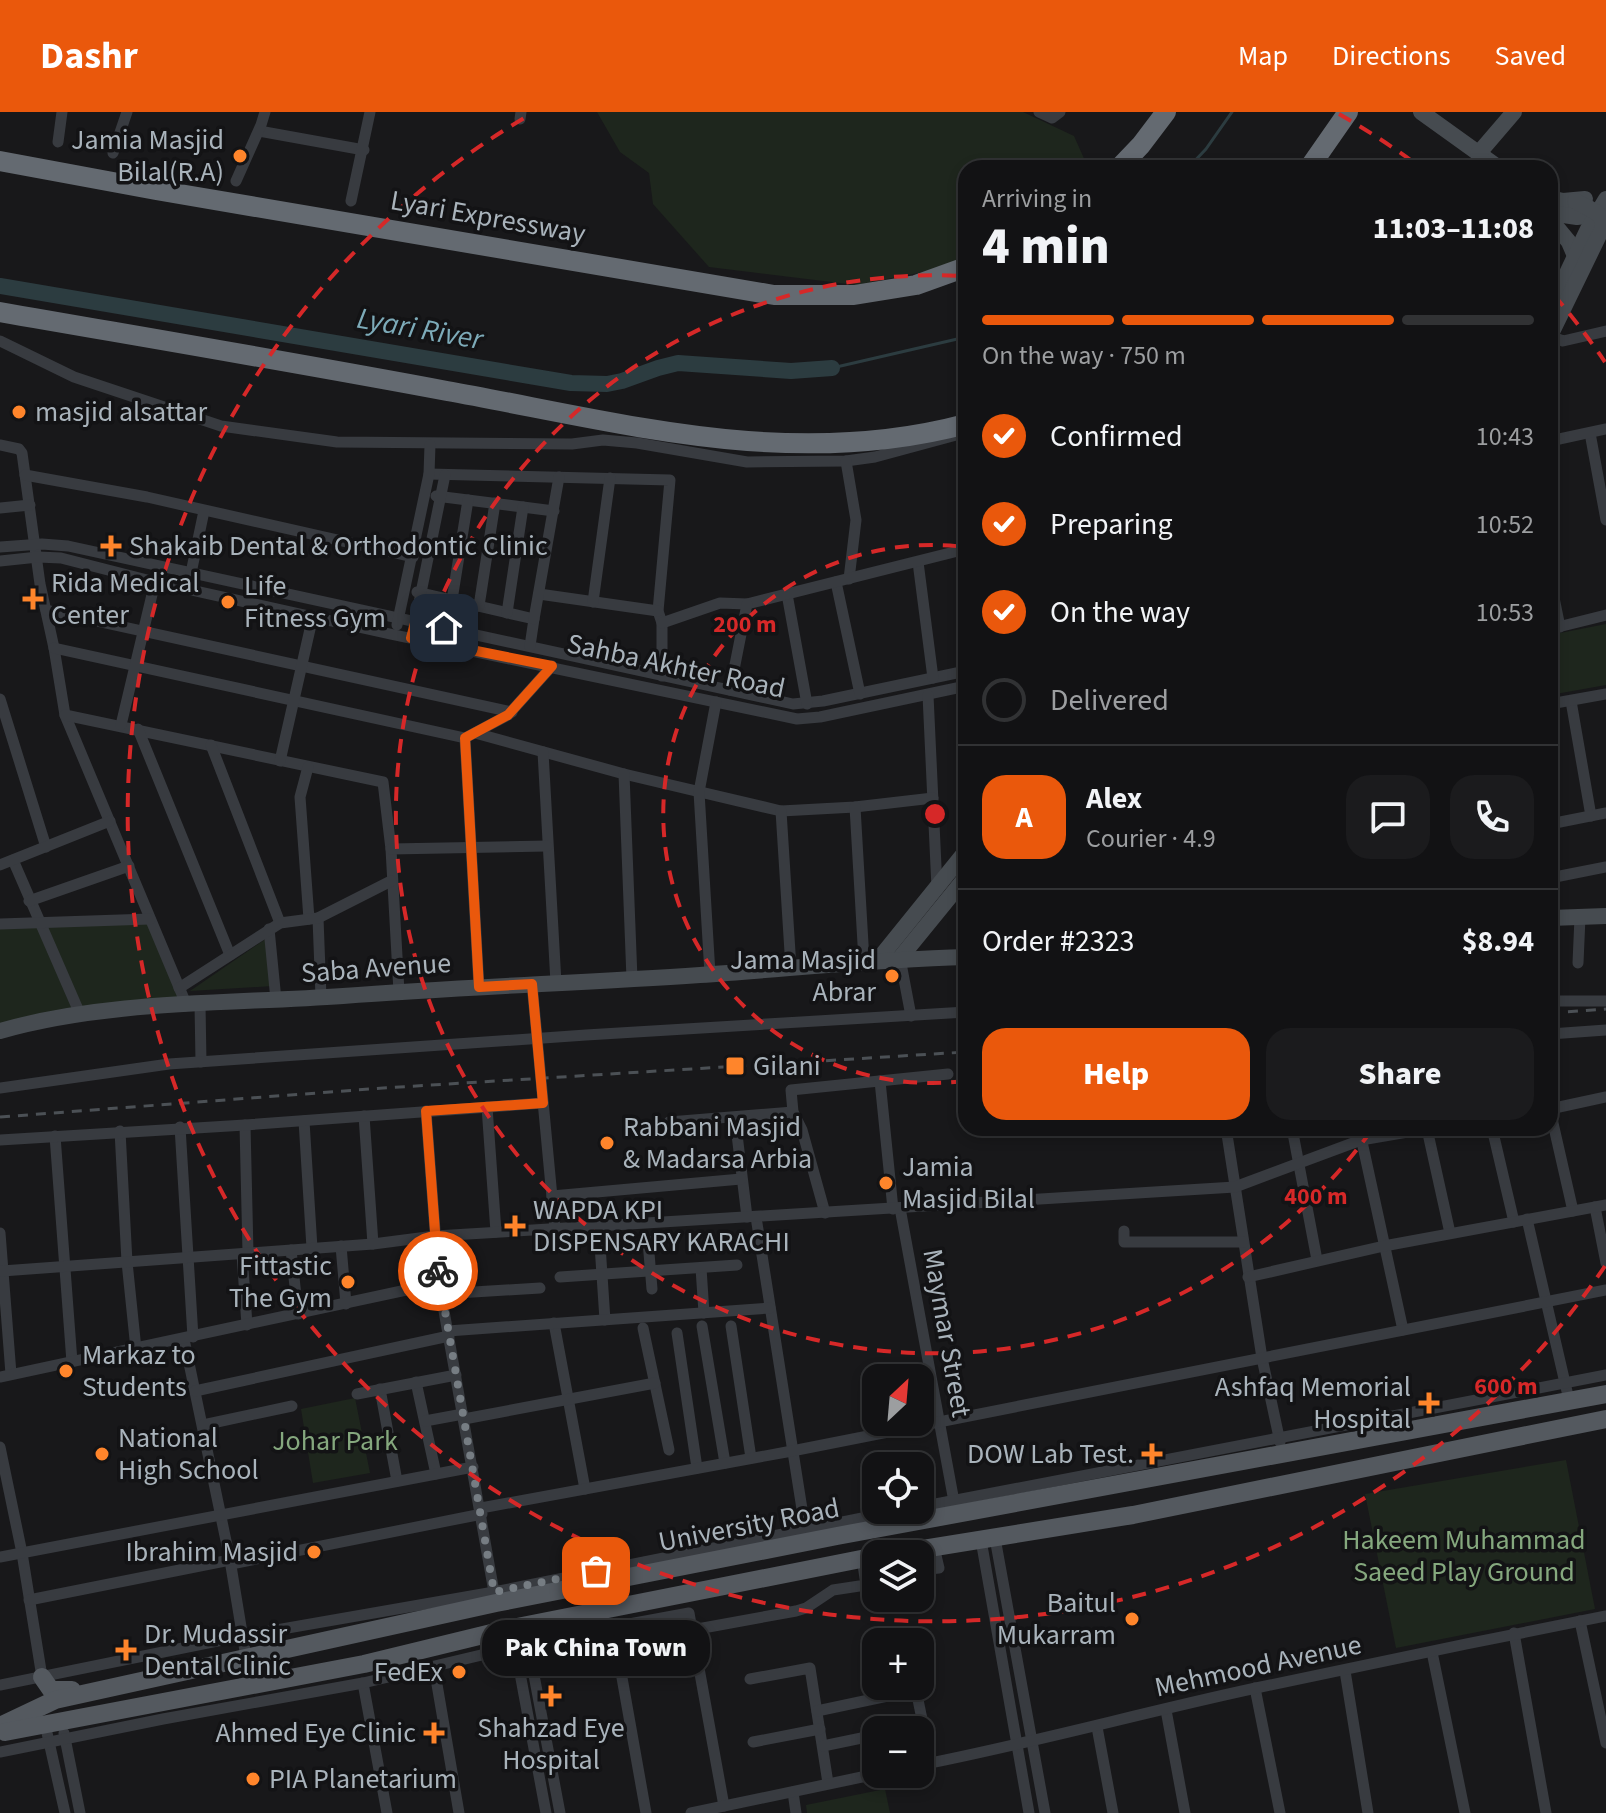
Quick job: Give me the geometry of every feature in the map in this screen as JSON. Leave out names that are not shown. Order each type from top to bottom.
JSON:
[{"type":"highway","points":[[1127,160],[1166,112]]},
{"type":"highway","points":[[1315,160],[1348,112]]},
{"type":"highway","name":"Lyari Expressway","points":[[0,161],[774,295],[854,295],[916,285],[958,270]]},
{"type":"highway","points":[[0,312],[716,440],[784,445],[865,443],[917,436],[958,426]]},
{"type":"main road","points":[[1408,112],[1480,160]]},
{"type":"main road","points":[[1421,112],[1481,160]]},
{"type":"main road","points":[[1483,160],[1514,112]]},
{"type":"main road","points":[[1558,199],[1601,208]]},
{"type":"main road","points":[[1558,216],[1577,217],[1601,208]]},
{"type":"main road","points":[[1558,291],[1601,208]]},
{"type":"main road","points":[[1558,320],[1598,241],[1604,223],[1601,208]]},
{"type":"main road","points":[[1558,227],[1575,256]]},
{"type":"main road","points":[[871,960],[937,889],[958,861]]},
{"type":"main road","points":[[900,958],[958,887]]},
{"type":"main road","points":[[1558,918],[1604,915]]},
{"type":"main road","name":"Saba Avenue","points":[[0,1031],[80,1014],[192,1005],[710,974],[900,958],[958,957]]},
{"type":"main road","name":"University Road","points":[[0,1726],[55,1700],[468,1603],[836,1529],[954,1511],[1567,1392],[1606,1394]]},
{"type":"main road","points":[[934,1547],[1133,1515],[1606,1419]]},
{"type":"main road","points":[[954,1511],[961,1527],[982,1540]]},
{"type":"main road","points":[[941,1546],[951,1528],[948,1522],[954,1511]]},
{"type":"main road","name":"University Road","points":[[0,1732],[52,1729],[302,1685],[364,1664],[520,1636],[659,1598],[862,1558]]},
{"type":"main road","points":[[42,1677],[51,1690],[116,1686]]},
{"type":"street","points":[[58,142],[62,112]]},
{"type":"street","points":[[113,153],[127,112]]},
{"type":"street","points":[[236,181],[265,112]]},
{"type":"street","points":[[351,201],[370,112]]},
{"type":"street","points":[[1039,112],[1052,118],[1060,112]]},
{"type":"street","points":[[1324,160],[1358,112]]},
{"type":"street","points":[[259,131],[364,150]]},
{"type":"street","points":[[1558,339],[1563,341],[1606,331]]},
{"type":"street","points":[[0,341],[74,377],[221,426],[337,442],[572,444],[603,440],[747,462],[846,461],[875,457],[958,435]]},
{"type":"street","points":[[1558,439],[1606,429]]},
{"type":"street","points":[[1590,433],[1606,520]]},
{"type":"street","points":[[0,445],[21,451],[65,715],[179,988],[192,1005],[201,1062]]},
{"type":"street","points":[[395,635],[429,474],[430,445]]},
{"type":"street","points":[[846,461],[856,520],[849,579]]},
{"type":"street","points":[[429,474],[670,480],[660,617],[662,676]]},
{"type":"street","points":[[25,475],[92,486],[413,557]]},
{"type":"street","points":[[411,638],[445,475]]},
{"type":"street","points":[[530,646],[559,477]]},
{"type":"street","points":[[593,602],[610,478]]},
{"type":"street","points":[[425,495],[554,511]]},
{"type":"street","points":[[452,600],[468,500]]},
{"type":"street","points":[[479,606],[495,503]]},
{"type":"street","points":[[0,508],[30,505]]},
{"type":"street","points":[[507,613],[523,507]]},
{"type":"street","points":[[191,573],[204,511]]},
{"type":"street","name":"Sahba Akhter Road","points":[[0,561],[68,546],[793,704],[860,694],[958,673]]},
{"type":"street","name":"Sahba Akhter Road","points":[[0,547],[37,551],[155,582],[797,719],[958,688]]},
{"type":"street","points":[[539,594],[660,617],[720,603],[747,604],[958,551]]},
{"type":"street","points":[[918,562],[933,678]]},
{"type":"street","points":[[121,725],[155,582]]},
{"type":"street","points":[[836,582],[860,694]]},
{"type":"street","points":[[406,590],[534,619]]},
{"type":"street","points":[[787,594],[807,704]]},
{"type":"street","points":[[730,690],[747,604]]},
{"type":"street","points":[[46,610],[512,712]]},
{"type":"street","points":[[1558,627],[1606,615]]},
{"type":"street","points":[[280,761],[313,616]]},
{"type":"street","points":[[54,648],[293,701],[470,735],[781,811],[933,798]]},
{"type":"street","points":[[470,735],[512,712],[552,666]]},
{"type":"street","points":[[1558,703],[1606,694]]},
{"type":"street","points":[[928,695],[937,889]]},
{"type":"street","points":[[0,699],[46,847]]},
{"type":"street","points":[[1571,701],[1591,816]]},
{"type":"street","points":[[710,974],[699,792],[716,702]]},
{"type":"street","points":[[65,715],[383,782],[391,849],[399,992]]},
{"type":"street","points":[[138,729],[230,955]]},
{"type":"street","points":[[470,735],[470,849],[479,987]]},
{"type":"street","points":[[211,745],[274,926],[276,1000]]},
{"type":"street","points":[[543,752],[556,983]]},
{"type":"street","points":[[308,767],[300,797],[321,997]]},
{"type":"street","points":[[624,774],[632,979]]},
{"type":"street","points":[[855,807],[871,960]]},
{"type":"street","points":[[781,811],[791,968]]},
{"type":"street","points":[[1558,822],[1606,813]]},
{"type":"street","points":[[0,865],[110,821]]},
{"type":"street","points":[[391,849],[547,846]]},
{"type":"street","points":[[13,860],[80,1014]]},
{"type":"street","points":[[29,901],[129,866]]},
{"type":"street","points":[[1558,876],[1606,867]]},
{"type":"street","points":[[179,988],[274,926],[313,918],[391,881]]},
{"type":"street","points":[[1578,963],[1580,917]]},
{"type":"street","points":[[0,924],[150,919]]},
{"type":"street","points":[[900,958],[911,1016]]},
{"type":"street","points":[[532,984],[555,1229]]},
{"type":"street","points":[[1558,1001],[1606,1001]]},
{"type":"street","points":[[0,1088],[201,1062],[958,1013]]},
{"type":"street","points":[[1558,1033],[1606,1030]]},
{"type":"street","points":[[825,1213],[802,1130],[793,1112],[791,1090],[948,1074]]},
{"type":"street","name":"Maymar Street","points":[[880,1081],[897,1209],[954,1511]]},
{"type":"street","points":[[1558,1107],[1606,1097]]},
{"type":"street","points":[[0,1140],[543,1103]]},
{"type":"street","points":[[487,1107],[496,1232]]},
{"type":"street","points":[[426,1111],[440,1289],[494,1592]]},
{"type":"street","points":[[669,1122],[793,1112]]},
{"type":"street","points":[[364,1116],[373,1244]]},
{"type":"street","points":[[735,1118],[741,1179],[770,1308],[805,1528]]},
{"type":"street","points":[[304,1121],[312,1248]]},
{"type":"street","points":[[245,1125],[247,1325]]},
{"type":"street","points":[[180,1127],[188,1257],[189,1338],[195,1391],[246,1657]]},
{"type":"street","points":[[120,1131],[127,1262],[136,1349]]},
{"type":"street","points":[[55,1136],[72,1362]]},
{"type":"street","points":[[1227,1136],[1248,1277],[1280,1446]]},
{"type":"street","points":[[1293,1136],[1317,1260]]},
{"type":"street","points":[[2,1271],[373,1244],[435,1236],[1235,1187],[1298,1164],[1356,1136]]},
{"type":"street","points":[[1360,1136],[1403,1330]]},
{"type":"street","points":[[1431,1136],[1450,1233]]},
{"type":"street","points":[[1494,1136],[1514,1222]]},
{"type":"street","points":[[1556,1136],[1573,1211]]},
{"type":"street","points":[[552,1196],[741,1179]]},
{"type":"street","points":[[1248,1277],[1384,1246],[1601,1206],[1606,1263]]},
{"type":"street","points":[[1527,1219],[1567,1392],[1606,1375]]},
{"type":"street","points":[[1124,1231],[1124,1242],[1243,1242]]},
{"type":"street","points":[[0,1233],[5,1375],[346,1304],[440,1289],[540,1288]]},
{"type":"street","points":[[648,1241],[652,1289]]},
{"type":"street","points":[[600,1245],[605,1320]]},
{"type":"street","points":[[341,1246],[346,1304]]},
{"type":"street","points":[[291,1250],[298,1314]]},
{"type":"street","points":[[560,1277],[737,1265]]},
{"type":"street","points":[[701,1268],[704,1313]]},
{"type":"street","points":[[29,1600],[1606,1290]]},
{"type":"street","points":[[195,1391],[448,1334],[554,1323],[770,1308]]},
{"type":"street","points":[[554,1323],[585,1489]]},
{"type":"street","points":[[702,1326],[725,1463]]},
{"type":"street","points":[[731,1326],[751,1458]]},
{"type":"street","points":[[643,1328],[669,1450]]},
{"type":"street","points":[[677,1333],[697,1468]]},
{"type":"street","points":[[357,1394],[456,1375]]},
{"type":"street","points":[[416,1382],[436,1474]]},
{"type":"street","points":[[425,1421],[655,1383]]},
{"type":"street","points":[[380,1389],[397,1481]]},
{"type":"street","points":[[203,1425],[292,1406]]},
{"type":"street","points":[[0,1447],[22,1553],[42,1677]]},
{"type":"street","points":[[0,1557],[473,1467]]},
{"type":"street","points":[[934,1509],[954,1511]]},
{"type":"street","points":[[0,1685],[242,1636],[468,1603],[494,1592],[805,1528],[836,1529],[862,1522]]},
{"type":"street","points":[[982,1540],[1032,1741],[1045,1813]]},
{"type":"street","points":[[982,1540],[1029,1813]]},
{"type":"street","points":[[934,1569],[939,1568],[941,1546]]},
{"type":"street","points":[[692,1630],[796,1611],[833,1590],[862,1586]]},
{"type":"street","points":[[659,1598],[662,1618]]},
{"type":"street","points":[[302,1685],[363,1683],[434,1667],[520,1636],[613,1627],[689,1613],[724,1806]]},
{"type":"street","name":"Mehmood Avenue","points":[[934,1762],[1255,1688],[1606,1616]]},
{"type":"street","points":[[1580,1621],[1606,1743]]},
{"type":"street","points":[[613,1627],[646,1813]]},
{"type":"street","points":[[1514,1633],[1546,1813]]},
{"type":"street","points":[[520,1636],[546,1813]]},
{"type":"street","points":[[520,1636],[560,1813]]},
{"type":"street","points":[[1432,1652],[1465,1813]]},
{"type":"street","points":[[434,1667],[459,1813]]},
{"type":"street","points":[[750,1679],[810,1668],[828,1783]]},
{"type":"street","points":[[1345,1671],[1368,1813]]},
{"type":"street","points":[[363,1683],[387,1813]]},
{"type":"street","points":[[1255,1688],[1280,1813]]},
{"type":"street","points":[[817,1711],[916,1690],[921,1716]]},
{"type":"street","points":[[52,1729],[66,1739],[236,1697]]},
{"type":"street","points":[[1166,1710],[1185,1813]]},
{"type":"street","points":[[1097,1727],[1113,1813]]},
{"type":"street","points":[[52,1729],[66,1739],[80,1813]]},
{"type":"street","points":[[0,1752],[52,1729]]},
{"type":"street","points":[[52,1729],[65,1813]]},
{"type":"street","points":[[753,1742],[820,1729]]},
{"type":"street","points":[[823,1746],[862,1738]]},
{"type":"street","points":[[691,1813],[862,1777]]},
{"type":"street","points":[[793,1792],[796,1813]]},
{"type":"green space","points":[[597,112],[1023,112],[1074,136],[1085,160],[958,160],[958,261],[939,269],[856,285],[709,267],[653,204],[649,173],[620,152]]},
{"type":"green space","points":[[1606,624],[1606,685],[1558,694],[1558,633]]},
{"type":"green space","points":[[150,919],[185,1006],[0,1029],[0,926]]},
{"type":"green space","points":[[267,938],[273,986],[190,991]]},
{"type":"green space","name":"Johar Park","points":[[355,1398],[370,1473],[313,1483],[301,1409]]},
{"type":"green space","name":"Hakeem Muhammad Saeed Play Ground","points":[[1566,1460],[1595,1609],[1396,1648],[1365,1494]]},
{"type":"green space","points":[[885,1789],[890,1813],[807,1813],[806,1805]]},
{"type":"waterway","points":[[1196,160],[1232,112]]},
{"type":"waterway","name":"Lyari River","points":[[0,286],[571,383],[607,384],[678,363],[791,371],[832,368]]},
{"type":"waterway","points":[[832,368],[958,339]]},
{"type":"railway","points":[[1558,1012],[1606,1009]]},
{"type":"railway","points":[[0,1117],[383,1088],[958,1052]]},
{"type":"way so far","points":[[438,1271],[494,1592],[596,1571]]},
{"type":"place","name":"Jamia Masjid Bilal(R.A)","points":[[240,156]]},
{"type":"place","name":"masjid alsattar","points":[[19,412]]},
{"type":"place","name":"Shakaib Dental & Orthodontic Clinic","points":[[111,546]]},
{"type":"place","name":"Rida Medical Center","points":[[33,599]]},
{"type":"place","name":"Life Fitness Gym","points":[[228,602]]},
{"type":"place","name":"Jama Masjid Abrar","points":[[892,976]]},
{"type":"place","name":"Gilani","points":[[735,1066]]},
{"type":"place","name":"Rabbani Masjid & Madarsa Arbia","points":[[607,1143]]},
{"type":"place","name":"Jamia Masjid Bilal","points":[[886,1183]]},
{"type":"place","name":"WAPDA KPI DISPENSARY KARACHI","points":[[515,1226]]},
{"type":"place","name":"Fittastic The Gym","points":[[348,1282]]},
{"type":"place","name":"Markaz to Students","points":[[66,1371]]},
{"type":"place","name":"Ashfaq Memorial Hospital","points":[[1429,1403]]},
{"type":"place","name":"National High School","points":[[102,1454]]},
{"type":"place","name":"DOW Lab Test.","points":[[1152,1454]]},
{"type":"place","name":"Ibrahim Masjid","points":[[314,1552]]},
{"type":"place","name":"Pak China Town","points":[[596,1571]]},
{"type":"place","name":"Baitul Mukarram","points":[[1132,1619]]},
{"type":"place","name":"Dr. Mudassir Dental Clinic","points":[[126,1650]]},
{"type":"place","name":"FedEx","points":[[459,1672]]},
{"type":"place","name":"Shahzad Eye Hospital","points":[[551,1696]]},
{"type":"place","name":"Ahmed Eye Clinic","points":[[434,1733]]},
{"type":"place","name":"PIA Planetarium","points":[[253,1779]]},
{"type":"route","points":[[438,1271],[426,1111],[543,1103],[532,984],[479,987],[465,738],[508,715],[552,666],[411,638],[415,623],[444,628]]}]
